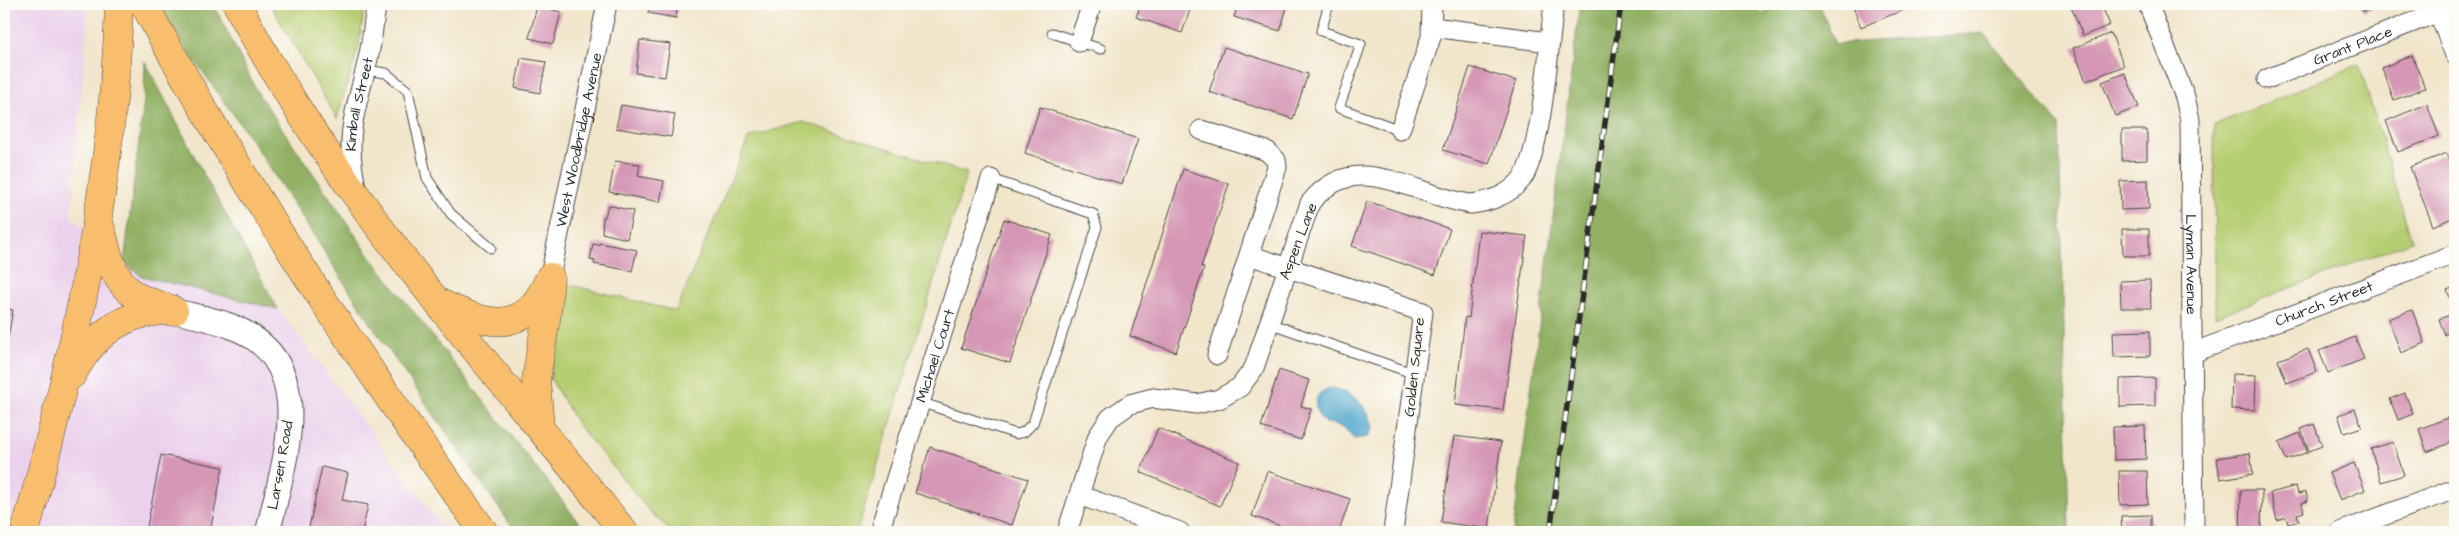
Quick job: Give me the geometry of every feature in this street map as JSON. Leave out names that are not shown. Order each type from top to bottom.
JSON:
[{"type":"highway","points":[[25,532],[61,397],[97,215],[112,106],[119,4]]},
{"type":"highway","points":[[144,4],[193,90],[261,201],[418,440],[484,532]]},
{"type":"highway","points":[[238,4],[288,95],[362,205],[435,301],[540,426],[624,532]]},
{"type":"highway","points":[[97,215],[111,262],[120,282],[138,297],[174,311]]},
{"type":"highway","points":[[435,301],[470,317],[495,323],[506,322],[524,315],[532,309],[550,277]]},
{"type":"highway","points":[[540,426],[536,380],[550,277]]},
{"type":"highway","points":[[61,397],[78,364],[108,329],[128,317],[139,314],[151,311],[174,311]]},
{"type":"highway","points":[[418,440],[462,532]]},
{"type":"street","name":"West Woodbridge Avenue","points":[[550,277],[606,4]]},
{"type":"street","points":[[1079,42],[1092,4]]},
{"type":"street","points":[[1400,130],[1433,27],[1432,4]]},
{"type":"street","name":"Aspen Lane","points":[[1067,532],[1098,436],[1110,418],[1130,404],[1153,398],[1196,404],[1219,399],[1240,387],[1251,373],[1310,204],[1326,187],[1346,177],[1370,175],[1471,204],[1493,199],[1515,187],[1529,168],[1535,148],[1554,4]]},
{"type":"street","name":"Lyman Avenue","points":[[2148,4],[2185,97],[2190,120],[2194,532]]},
{"type":"street","name":"Kimball Street","points":[[362,205],[355,187],[349,144],[353,116],[372,41],[376,7]]},
{"type":"street","points":[[2437,8],[2455,55]]},
{"type":"street","name":"Grant Place","points":[[2266,79],[2437,8]]},
{"type":"street","points":[[1433,27],[1549,42]]},
{"type":"street","points":[[1202,130],[1267,151],[1276,160],[1275,173],[1217,354]]},
{"type":"street","name":"Michael Court","points":[[879,532],[991,179]]},
{"type":"street","name":"Church Street","points":[[2192,353],[2455,254]]},
{"type":"street","points":[[1249,255],[1287,268]]},
{"type":"street","name":"Golden Square","points":[[1287,268],[1423,312],[1393,532]]},
{"type":"street","name":"Larsen Road","points":[[174,311],[233,327],[249,335],[270,350],[282,368],[289,392],[289,424],[268,532]]},
{"type":"street","points":[[2340,532],[2455,489]]},
{"type":"street","points":[[1079,495],[1180,532]]},
{"type":"lane","points":[[1329,4],[1321,31],[1360,44],[1339,108],[1400,130]]},
{"type":"lane","points":[[1052,33],[1101,49]]},
{"type":"lane","points":[[365,70],[386,74],[408,91],[426,178],[451,214],[491,248]]},
{"type":"lane","points":[[920,402],[1016,434],[1024,432],[1033,423],[1097,227],[1093,214],[991,179]]},
{"type":"lane","points":[[1269,323],[1415,374]]},
{"type":"shaded area","points":[[4,4],[85,4],[88,14],[71,217],[141,276],[278,309],[446,532],[4,532]]},
{"type":"green space","points":[[159,4],[213,4],[259,95],[369,255],[581,525],[578,532],[515,531],[381,339],[251,139],[159,11]]},
{"type":"green space","points":[[270,4],[365,4],[359,45],[337,119]]},
{"type":"green space","points":[[1580,4],[1754,4],[1761,13],[1787,4],[1819,4],[1835,44],[1983,33],[2059,124],[2069,532],[1513,532]]},
{"type":"green space","points":[[145,61],[204,175],[278,309],[141,276],[124,262],[144,100]]},
{"type":"green space","points":[[2359,64],[2412,241],[2215,317],[2214,125]]},
{"type":"green space","points":[[803,122],[967,173],[857,532],[670,532],[652,514],[578,425],[550,378],[566,284],[676,311],[749,137]]},
{"type":"green space","points":[[581,525],[602,526],[606,532],[578,532]]},
{"type":"water","points":[[1333,388],[1348,393],[1364,407],[1373,428],[1368,437],[1354,439],[1341,427],[1325,423],[1320,418],[1317,412],[1316,401],[1321,392]]},
{"type":"building","points":[[650,4],[678,4],[676,18],[648,13]]},
{"type":"building","points":[[1141,4],[1192,4],[1182,33],[1136,17]]},
{"type":"building","points":[[1238,4],[1288,4],[1280,31],[1234,17]]},
{"type":"building","points":[[1477,4],[1518,4],[1518,5],[1477,8]]},
{"type":"building","points":[[1852,4],[1904,4],[1906,9],[1861,27]]},
{"type":"building","points":[[2070,4],[2101,4],[2110,25],[2083,36]]},
{"type":"building","points":[[2359,4],[2383,4],[2363,12]]},
{"type":"building","points":[[537,6],[561,12],[553,44],[529,38]]},
{"type":"building","points":[[2111,33],[2124,66],[2086,81],[2073,48]]},
{"type":"building","points":[[640,40],[670,44],[665,77],[636,73]]},
{"type":"building","points":[[1224,47],[1308,74],[1293,119],[1209,92]]},
{"type":"building","points":[[2412,55],[2425,88],[2394,100],[2382,68]]},
{"type":"building","points":[[521,58],[546,62],[540,93],[515,88]]},
{"type":"building","points":[[1470,67],[1516,81],[1489,164],[1443,150]]},
{"type":"building","points":[[2125,73],[2139,107],[2115,116],[2102,82]]},
{"type":"building","points":[[2427,104],[2439,136],[2398,152],[2386,121]]},
{"type":"building","points":[[621,105],[675,114],[671,137],[616,128]]},
{"type":"building","points":[[1040,107],[1138,139],[1122,184],[1025,153]]},
{"type":"building","points":[[2122,130],[2147,130],[2147,160],[2122,161]]},
{"type":"building","points":[[2447,153],[2455,175],[2455,217],[2433,226],[2410,167]]},
{"type":"building","points":[[615,161],[640,164],[638,176],[664,181],[660,202],[609,192]]},
{"type":"building","points":[[1183,169],[1229,184],[1201,267],[1204,268],[1176,352],[1130,336]]},
{"type":"building","points":[[2148,180],[2149,209],[2121,210],[2120,181]]},
{"type":"building","points":[[1367,201],[1450,229],[1435,275],[1352,246]]},
{"type":"building","points":[[608,205],[633,211],[627,239],[602,233],[603,217],[605,217]]},
{"type":"building","points":[[1004,219],[1052,235],[1010,363],[961,348]]},
{"type":"building","points":[[2122,229],[2149,229],[2149,256],[2123,256]]},
{"type":"building","points":[[1479,231],[1527,236],[1503,410],[1455,405],[1465,317],[1469,318]]},
{"type":"building","points":[[599,243],[637,250],[632,271],[594,264],[595,261],[590,260],[593,244],[599,245]]},
{"type":"building","points":[[2150,280],[2151,308],[2121,308],[2120,281]]},
{"type":"building","points":[[2455,287],[2455,311],[2447,290]]},
{"type":"building","points":[[4,308],[13,310],[5,354],[4,354]]},
{"type":"building","points":[[2412,310],[2425,343],[2401,353],[2388,319]]},
{"type":"building","points":[[2455,313],[2455,331],[2445,335],[2439,319]]},
{"type":"building","points":[[2150,331],[2150,356],[2114,357],[2113,332]]},
{"type":"building","points":[[2355,337],[2364,359],[2328,373],[2319,351]]},
{"type":"building","points":[[2308,349],[2317,372],[2287,383],[2278,360]]},
{"type":"building","points":[[1279,370],[1309,380],[1301,406],[1311,409],[1301,440],[1261,427]]},
{"type":"building","points":[[2232,374],[2256,375],[2255,410],[2231,409]]},
{"type":"building","points":[[2155,378],[2155,406],[2120,407],[2120,379]]},
{"type":"building","points":[[2405,393],[2413,414],[2398,420],[2390,399]]},
{"type":"building","points":[[2355,409],[2362,427],[2344,433],[2338,415]]},
{"type":"building","points":[[2455,415],[2455,441],[2427,452],[2419,429]]},
{"type":"building","points":[[2314,424],[2322,446],[2309,451],[2301,429]]},
{"type":"building","points":[[2145,426],[2146,459],[2114,460],[2113,427]]},
{"type":"building","points":[[1158,428],[1239,462],[1220,506],[1140,472]]},
{"type":"building","points":[[2300,433],[2308,452],[2286,460],[2279,442]]},
{"type":"building","points":[[1454,436],[1501,442],[1489,529],[1441,522]]},
{"type":"building","points":[[2393,442],[2404,475],[2381,482],[2371,449]]},
{"type":"building","points":[[930,447],[1028,479],[1012,525],[915,493]]},
{"type":"building","points":[[2250,453],[2253,474],[2220,479],[2217,458]]},
{"type":"building","points":[[161,455],[223,467],[210,532],[146,532]]},
{"type":"building","points":[[2354,463],[2365,490],[2340,500],[2329,473]]},
{"type":"building","points":[[322,467],[348,473],[342,500],[368,505],[362,532],[308,532]]},
{"type":"building","points":[[1267,471],[1350,499],[1339,532],[1298,532],[1252,516]]},
{"type":"building","points":[[2119,471],[2147,471],[2148,504],[2120,505]]},
{"type":"building","points":[[2296,486],[2298,494],[2306,492],[2308,501],[2302,503],[2304,512],[2297,514],[2299,521],[2288,524],[2286,517],[2277,520],[2270,493]]},
{"type":"building","points":[[2241,490],[2262,490],[2261,532],[2240,532]]},
{"type":"building","points":[[2151,515],[2151,532],[2122,532],[2121,516]]},
{"type":"railway","points":[[1550,532],[1621,4]]}]
